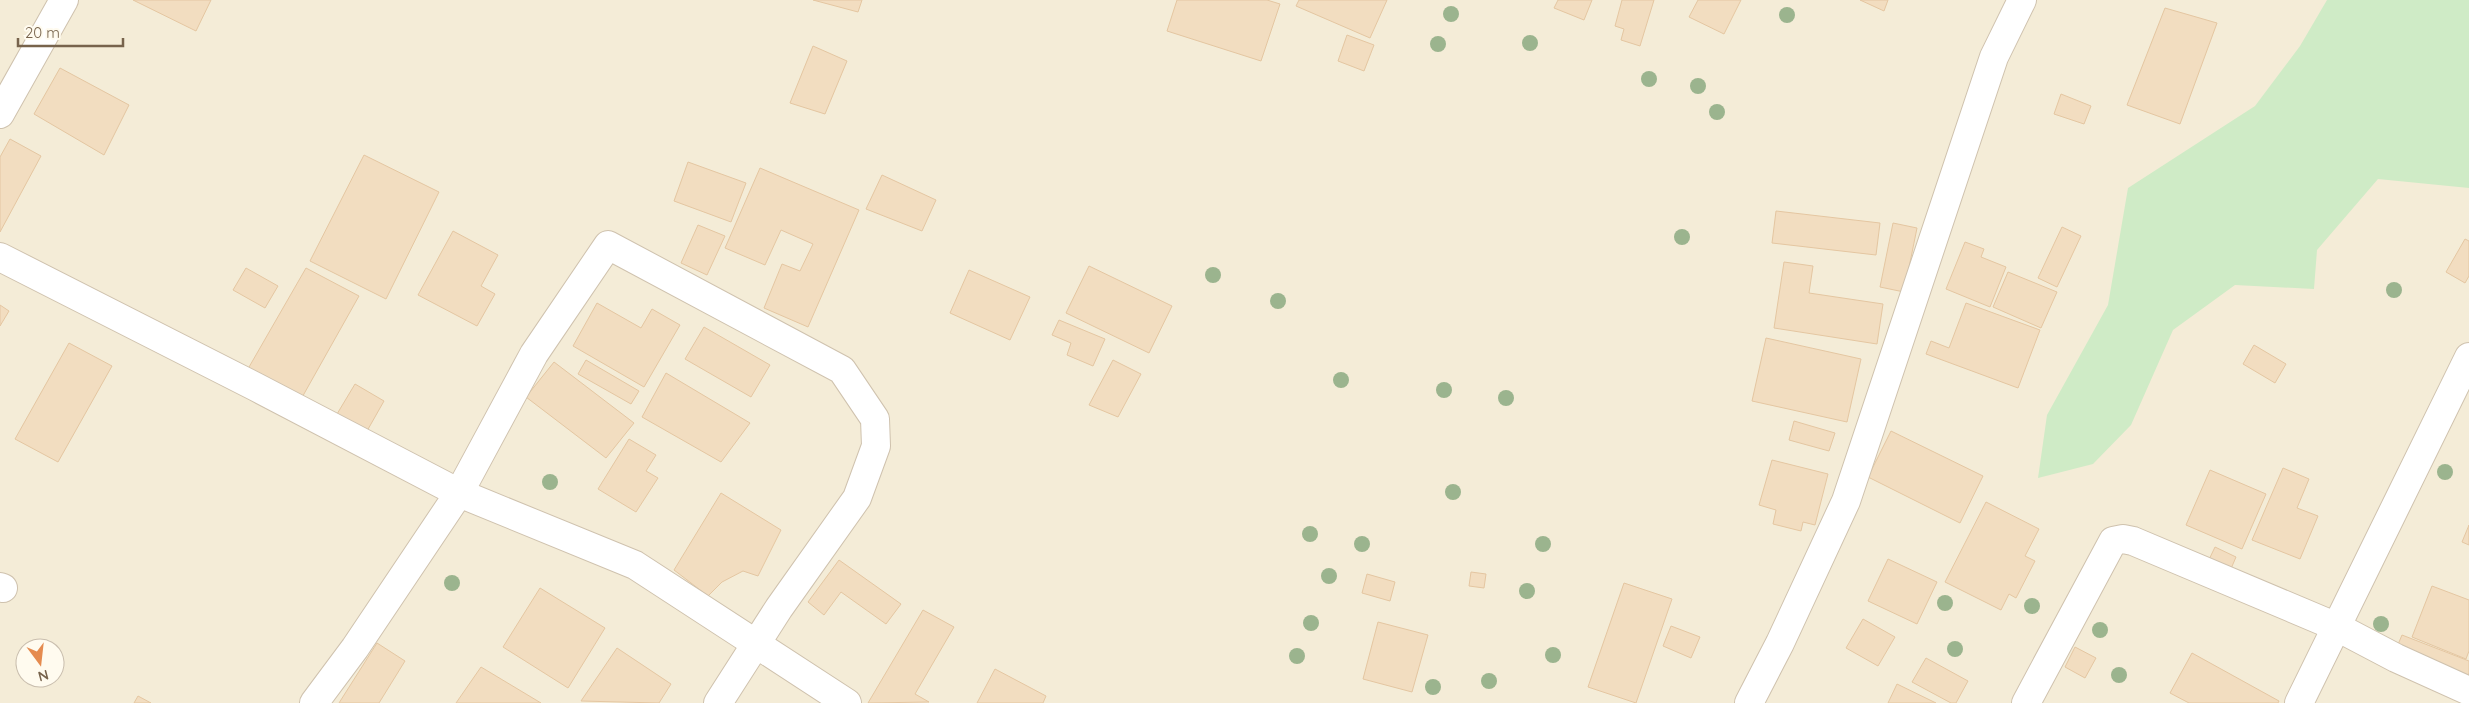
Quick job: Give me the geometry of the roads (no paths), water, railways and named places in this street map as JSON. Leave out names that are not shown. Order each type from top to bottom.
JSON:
[{"type":"street","points":[[0,114],[64,0]]},
{"type":"street","points":[[1749,703],[1780,643],[1846,501],[1994,57],[2022,0]]},
{"type":"street","points":[[314,703],[355,648],[460,493],[534,354],[608,245],[842,370],[875,419],[876,446],[857,498],[778,608],[718,703]]},
{"type":"street","points":[[0,257],[460,493],[635,565],[847,703]]},
{"type":"street","points":[[2299,703],[2469,357]]},
{"type":"street","points":[[2026,703],[2113,541],[2123,539],[2133,541],[2338,627],[2396,658],[2469,691]]}]
